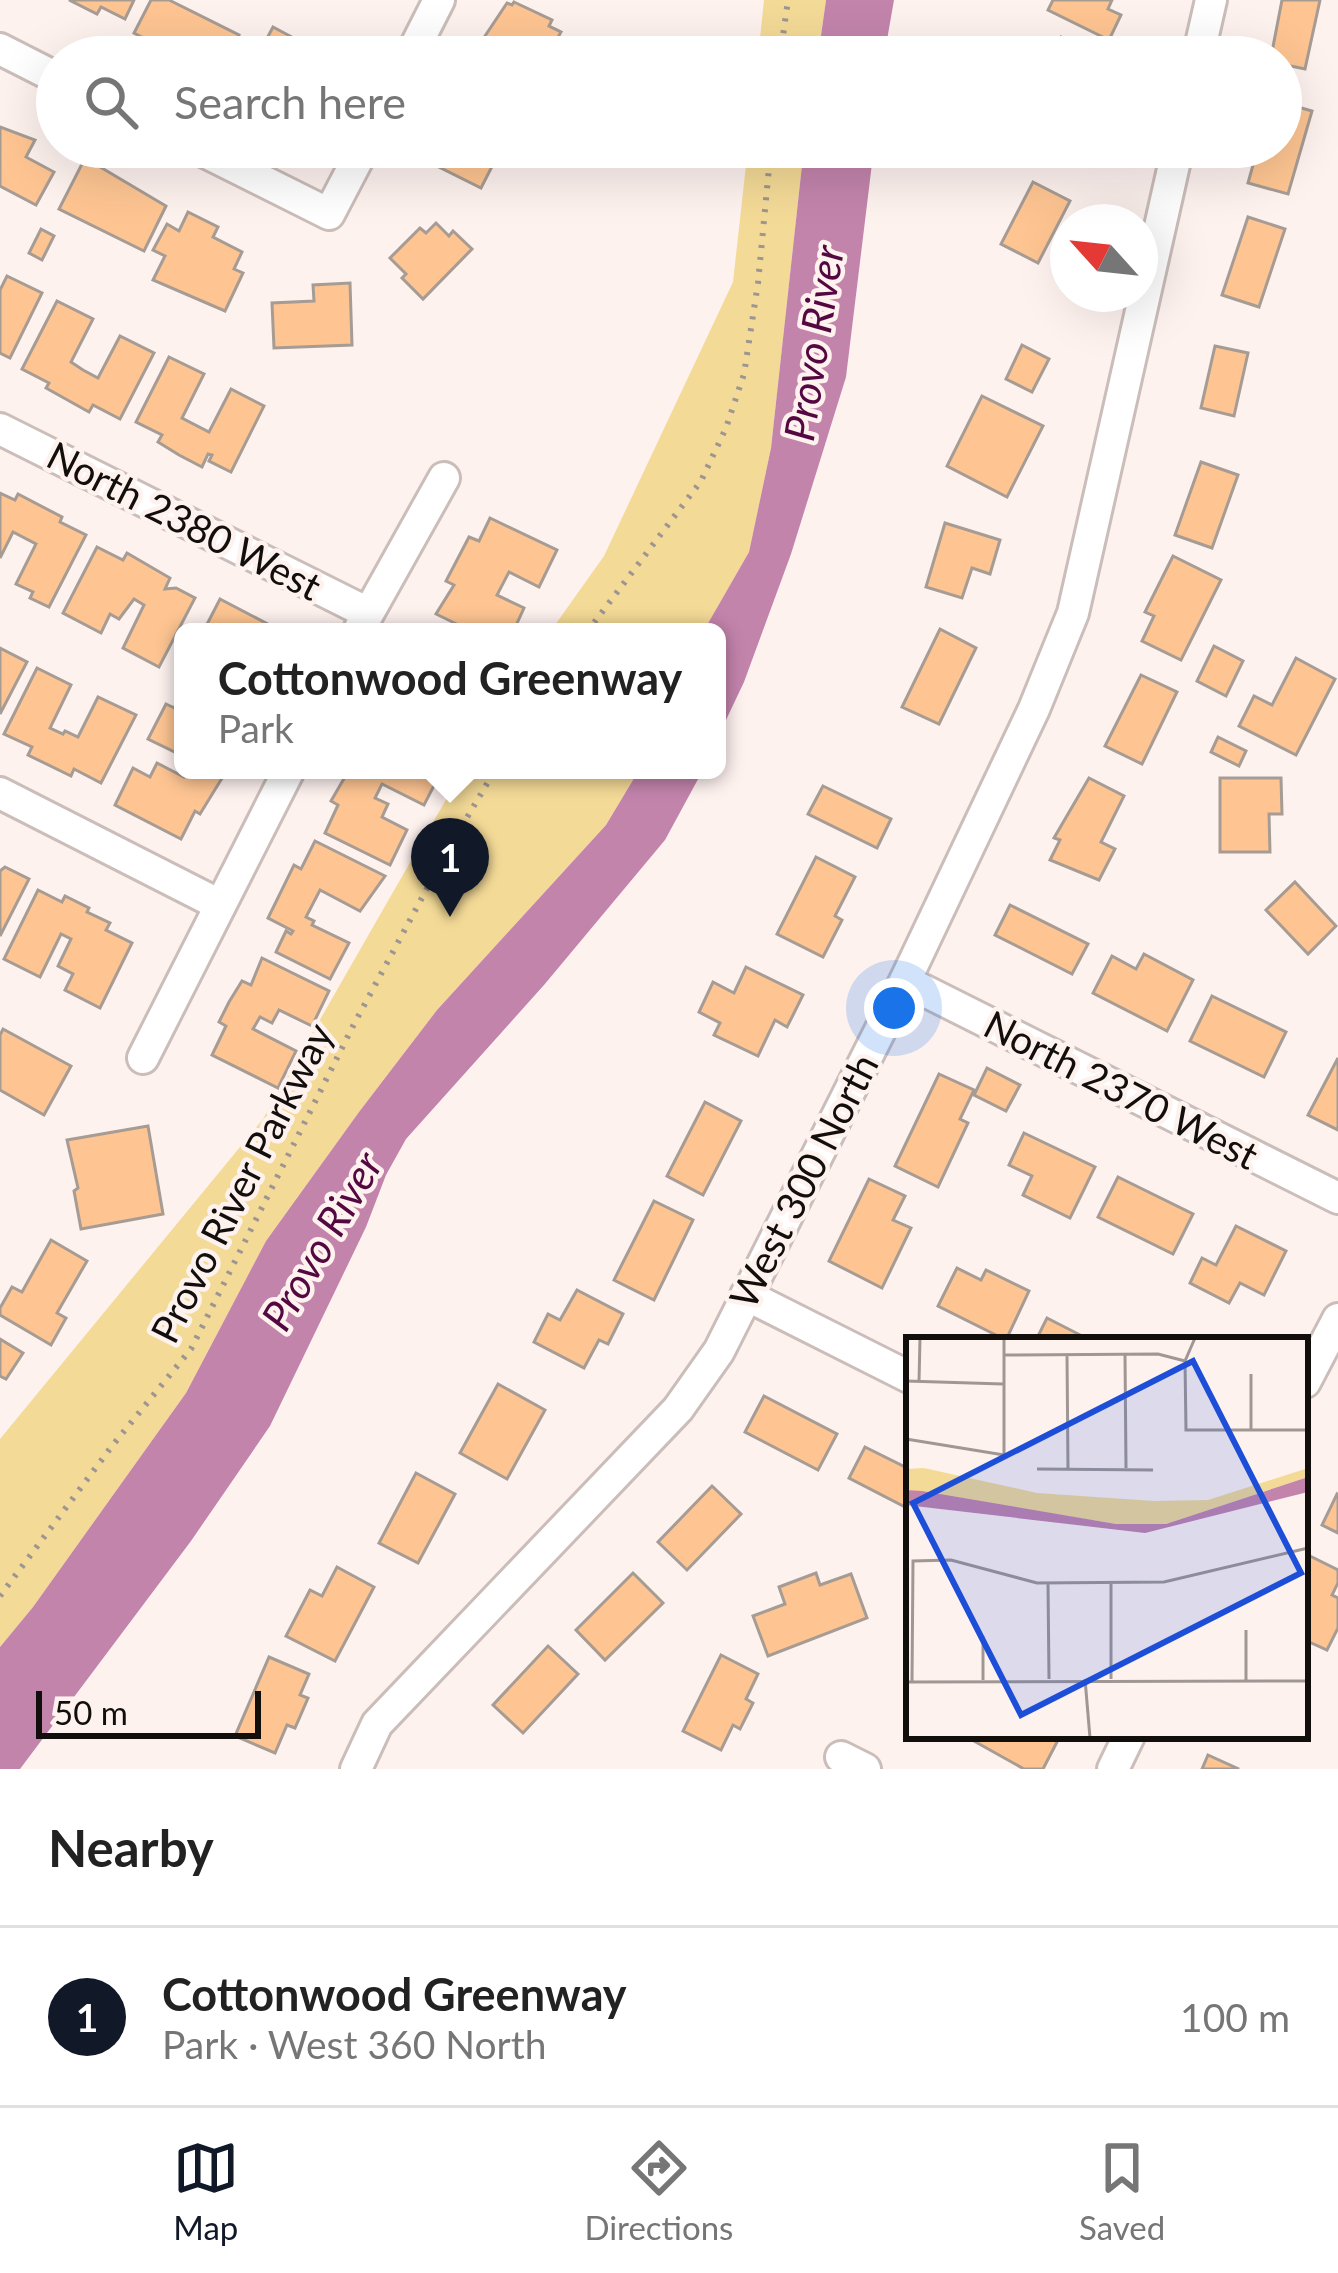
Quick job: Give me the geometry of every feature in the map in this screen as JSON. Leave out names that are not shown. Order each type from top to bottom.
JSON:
[{"type":"street","points":[[421,36],[439,0]]},
{"type":"street","points":[[1203,36],[1211,0]]},
{"type":"street","points":[[0,50],[36,68]]},
{"type":"street","points":[[237,168],[329,214],[353,168]]},
{"type":"street","name":"West 300 North","points":[[356,1769],[377,1724],[678,1409],[718,1351],[905,981],[1034,709],[1073,613],[1173,168]]},
{"type":"street","name":"North 2380 West","points":[[0,429],[363,623]]},
{"type":"street","points":[[363,623],[444,478]]},
{"type":"street","points":[[143,1058],[284,779]]},
{"type":"street","points":[[0,793],[220,905]]},
{"type":"street","name":"North 2370 West","points":[[905,981],[1338,1198]]},
{"type":"street","points":[[746,1295],[906,1375]]},
{"type":"street","points":[[1320,1368],[1338,1319]]},
{"type":"street","points":[[1113,1769],[1128,1739]]},
{"type":"path","points":[[783,36],[788,0]]},
{"type":"path","points":[[594,623],[701,482],[726,428],[744,374],[769,168]]},
{"type":"path","name":"Provo River Parkway","points":[[0,1596],[191,1349],[353,1026],[490,779]]},
{"type":"shaded area","points":[[764,0],[826,0],[821,36],[760,36]]},
{"type":"shaded area","points":[[746,168],[802,168],[771,448],[749,552],[708,623],[556,623],[604,556],[733,282]]},
{"type":"shaded area","points":[[458,779],[634,779],[606,825],[437,1010],[359,1112],[266,1241],[186,1393],[0,1647],[0,1439],[263,1119]]},
{"type":"water","points":[[826,0],[894,0],[888,36],[821,36]]},
{"type":"water","name":"Provo River","points":[[802,168],[871,168],[846,377],[791,554],[726,720],[726,623],[708,623],[749,552],[771,448]]},
{"type":"water","name":"Provo River","points":[[634,779],[698,779],[665,840],[406,1139],[270,1426],[191,1541],[20,1769],[0,1769],[0,1647],[186,1393],[266,1241],[359,1112],[437,1010],[606,825]]},
{"type":"building","points":[[69,0],[134,0],[125,19],[101,7],[97,14]]},
{"type":"building","points":[[151,0],[169,0],[239,35],[140,36],[134,33]]},
{"type":"building","points":[[1053,0],[1112,0],[1108,9],[1121,15],[1111,36],[1101,36],[1048,10]]},
{"type":"building","points":[[1282,0],[1320,0],[1305,69],[1302,36],[1275,36]]},
{"type":"building","points":[[507,3],[552,20],[549,26],[561,32],[559,36],[485,36]]},
{"type":"building","points":[[273,27],[290,36],[268,36]]},
{"type":"building","points":[[1302,108],[1312,111],[1302,146]]},
{"type":"building","points":[[0,127],[35,140],[26,157],[36,162],[36,168],[54,172],[36,205],[0,186]]},
{"type":"building","points":[[80,168],[102,168],[166,206],[144,251],[59,209]]},
{"type":"building","points":[[441,168],[491,168],[481,188]]},
{"type":"building","points":[[1252,168],[1296,168],[1288,194],[1248,183]]},
{"type":"building","points":[[1033,182],[1070,201],[1050,204],[1050,240],[1038,263],[1001,244]]},
{"type":"building","points":[[188,212],[218,227],[213,237],[242,252],[234,269],[243,273],[225,311],[153,280],[165,256],[153,250],[167,224],[179,231]]},
{"type":"building","points":[[1248,217],[1285,229],[1259,307],[1222,295]]},
{"type":"building","points":[[436,223],[472,249],[423,299],[390,258],[420,228],[426,233]]},
{"type":"building","points":[[41,229],[54,236],[42,260],[29,253]]},
{"type":"building","points":[[7,276],[42,293],[10,358],[0,353],[0,290]]},
{"type":"building","points":[[350,283],[352,345],[274,348],[272,303],[314,301],[313,285]]},
{"type":"building","points":[[57,301],[93,319],[71,362],[83,370],[98,378],[120,336],[154,353],[120,419],[93,405],[89,412],[22,369]]},
{"type":"building","points":[[1022,345],[1049,359],[1032,392],[1006,379]]},
{"type":"building","points":[[1215,346],[1248,353],[1234,416],[1201,408]]},
{"type":"building","points":[[169,357],[204,374],[182,418],[209,432],[231,389],[264,406],[231,472],[209,461],[212,455],[208,454],[202,467],[179,455],[158,442],[162,435],[136,422]]},
{"type":"building","points":[[982,396],[1043,426],[1007,497],[947,466]]},
{"type":"building","points":[[1201,462],[1238,475],[1212,548],[1175,535]]},
{"type":"building","points":[[0,493],[15,500],[18,494],[86,535],[49,607],[16,584],[36,544],[13,532],[0,558]]},
{"type":"building","points":[[490,518],[557,550],[539,587],[509,572],[497,595],[524,608],[517,623],[454,623],[436,614],[454,585],[446,581],[469,537],[479,541]]},
{"type":"building","points":[[945,523],[1000,540],[990,574],[972,568],[962,598],[926,587]]},
{"type":"building","points":[[97,547],[123,560],[127,553],[170,578],[165,589],[176,588],[195,598],[182,623],[174,623],[174,638],[159,667],[123,648],[144,605],[134,599],[119,619],[110,614],[101,633],[63,613]]},
{"type":"building","points":[[1173,556],[1221,580],[1181,660],[1142,641],[1154,616],[1145,612]]},
{"type":"building","points":[[220,599],[266,623],[208,623]]},
{"type":"building","points":[[940,629],[976,648],[939,724],[902,707]]},
{"type":"building","points":[[1214,646],[1243,661],[1226,696],[1197,681]]},
{"type":"building","points":[[0,648],[27,662],[0,714]]},
{"type":"building","points":[[1296,658],[1335,679],[1296,755],[1239,726],[1254,696],[1272,705]]},
{"type":"building","points":[[37,668],[71,685],[50,728],[78,737],[98,697],[136,715],[101,783],[74,769],[71,776],[28,755],[32,747],[4,734]]},
{"type":"building","points":[[1141,675],[1177,692],[1142,764],[1105,746]]},
{"type":"building","points":[[166,704],[174,708],[174,752],[148,739]]},
{"type":"building","points":[[1218,737],[1246,751],[1239,766],[1211,752]]},
{"type":"building","points":[[157,763],[174,772],[174,779],[221,779],[200,814],[195,811],[181,839],[115,805],[133,768],[150,777]]},
{"type":"building","points":[[1089,778],[1124,796],[1101,842],[1115,849],[1099,880],[1050,860],[1060,840],[1054,838]]},
{"type":"building","points":[[1220,778],[1281,778],[1282,814],[1269,814],[1270,852],[1220,852]]},
{"type":"building","points":[[344,779],[437,779],[424,805],[382,784],[375,798],[388,804],[382,817],[407,830],[390,865],[325,833],[338,805],[331,801]]},
{"type":"building","points":[[823,786],[891,819],[877,848],[808,814]]},
{"type":"building","points":[[315,841],[385,876],[360,911],[320,890],[306,917],[314,921],[312,925],[349,943],[330,979],[276,952],[286,931],[293,931],[268,918],[294,865],[301,869]]},
{"type":"building","points":[[816,857],[855,877],[835,916],[842,920],[823,957],[777,934]]},
{"type":"building","points":[[5,867],[29,879],[0,936],[0,871]]},
{"type":"building","points":[[1295,882],[1336,926],[1308,954],[1266,910]]},
{"type":"building","points":[[38,890],[89,908],[87,912],[110,923],[106,930],[132,943],[100,1008],[65,990],[73,974],[58,966],[71,939],[61,934],[40,977],[4,959]]},
{"type":"building","points":[[1010,905],[1088,944],[1072,974],[995,935]]},
{"type":"building","points":[[1144,954],[1193,980],[1167,1031],[1093,993],[1112,956],[1136,969]]},
{"type":"building","points":[[262,958],[329,991],[312,1026],[279,1010],[272,1023],[260,1017],[253,1029],[296,1051],[278,1088],[212,1055],[226,1026],[219,1022],[229,1002],[242,981],[251,985]]},
{"type":"building","points":[[746,967],[803,995],[787,1027],[775,1020],[758,1056],[714,1035],[720,1023],[699,1012],[713,982],[734,993]]},
{"type":"building","points":[[1212,996],[1286,1032],[1264,1077],[1190,1041]]},
{"type":"building","points":[[3,1029],[71,1066],[44,1115],[0,1090]]},
{"type":"building","points":[[1338,1058],[1338,1130],[1308,1115]]},
{"type":"building","points":[[987,1068],[1020,1085],[1006,1111],[974,1095]]},
{"type":"building","points":[[939,1074],[974,1090],[960,1119],[968,1123],[938,1187],[895,1166]]},
{"type":"building","points":[[705,1102],[741,1121],[703,1195],[667,1176]]},
{"type":"building","points":[[148,1126],[163,1214],[81,1229],[67,1140]]},
{"type":"building","points":[[1024,1133],[1095,1167],[1070,1218],[1023,1195],[1032,1176],[1009,1165]]},
{"type":"building","points":[[1118,1177],[1193,1214],[1173,1254],[1098,1217]]},
{"type":"building","points":[[869,1179],[905,1196],[893,1220],[911,1228],[882,1288],[829,1261]]},
{"type":"building","points":[[654,1201],[693,1220],[654,1300],[614,1280]]},
{"type":"building","points":[[1236,1226],[1286,1251],[1264,1295],[1240,1283],[1229,1303],[1190,1283],[1202,1258],[1216,1265]]},
{"type":"building","points":[[51,1240],[87,1261],[57,1313],[66,1318],[51,1345],[0,1315],[0,1308],[12,1287],[22,1292]]},
{"type":"building","points":[[957,1268],[981,1280],[986,1270],[1029,1291],[1007,1337],[938,1306]]},
{"type":"building","points":[[577,1290],[623,1314],[608,1344],[599,1340],[584,1368],[534,1342],[548,1314],[560,1320]]},
{"type":"building","points":[[1047,1318],[1084,1337],[1038,1337]]},
{"type":"building","points":[[0,1339],[23,1353],[6,1379],[0,1376]]},
{"type":"building","points":[[498,1384],[545,1410],[507,1479],[460,1453]]},
{"type":"building","points":[[764,1396],[837,1434],[818,1470],[745,1432]]},
{"type":"building","points":[[865,1447],[906,1468],[906,1507],[849,1478]]},
{"type":"building","points":[[416,1473],[455,1494],[418,1563],[379,1543]]},
{"type":"building","points":[[712,1486],[741,1514],[687,1570],[658,1542]]},
{"type":"building","points":[[1338,1495],[1338,1533],[1322,1525]]},
{"type":"building","points":[[1310,1556],[1338,1570],[1332,1595],[1338,1598],[1338,1628],[1327,1650],[1308,1641]]},
{"type":"building","points":[[337,1567],[374,1587],[335,1661],[286,1636],[310,1590],[322,1596]]},
{"type":"building","points":[[633,1573],[663,1603],[605,1660],[576,1630]]},
{"type":"building","points":[[816,1573],[820,1585],[851,1574],[867,1618],[768,1656],[753,1616],[785,1604],[779,1587]]},
{"type":"building","points":[[548,1646],[578,1674],[523,1733],[493,1705]]},
{"type":"building","points":[[721,1655],[758,1674],[746,1699],[753,1703],[740,1729],[733,1725],[721,1750],[683,1731]]},
{"type":"building","points":[[269,1657],[309,1674],[300,1695],[308,1698],[295,1728],[287,1725],[275,1753],[235,1736]]},
{"type":"building","points":[[970,1739],[1058,1740],[1043,1769],[1024,1769]]},
{"type":"building","points":[[1208,1755],[1239,1769],[1202,1769]]},
{"type":"place","name":"Cottonwood Greenway","points":[[450,917]]}]
